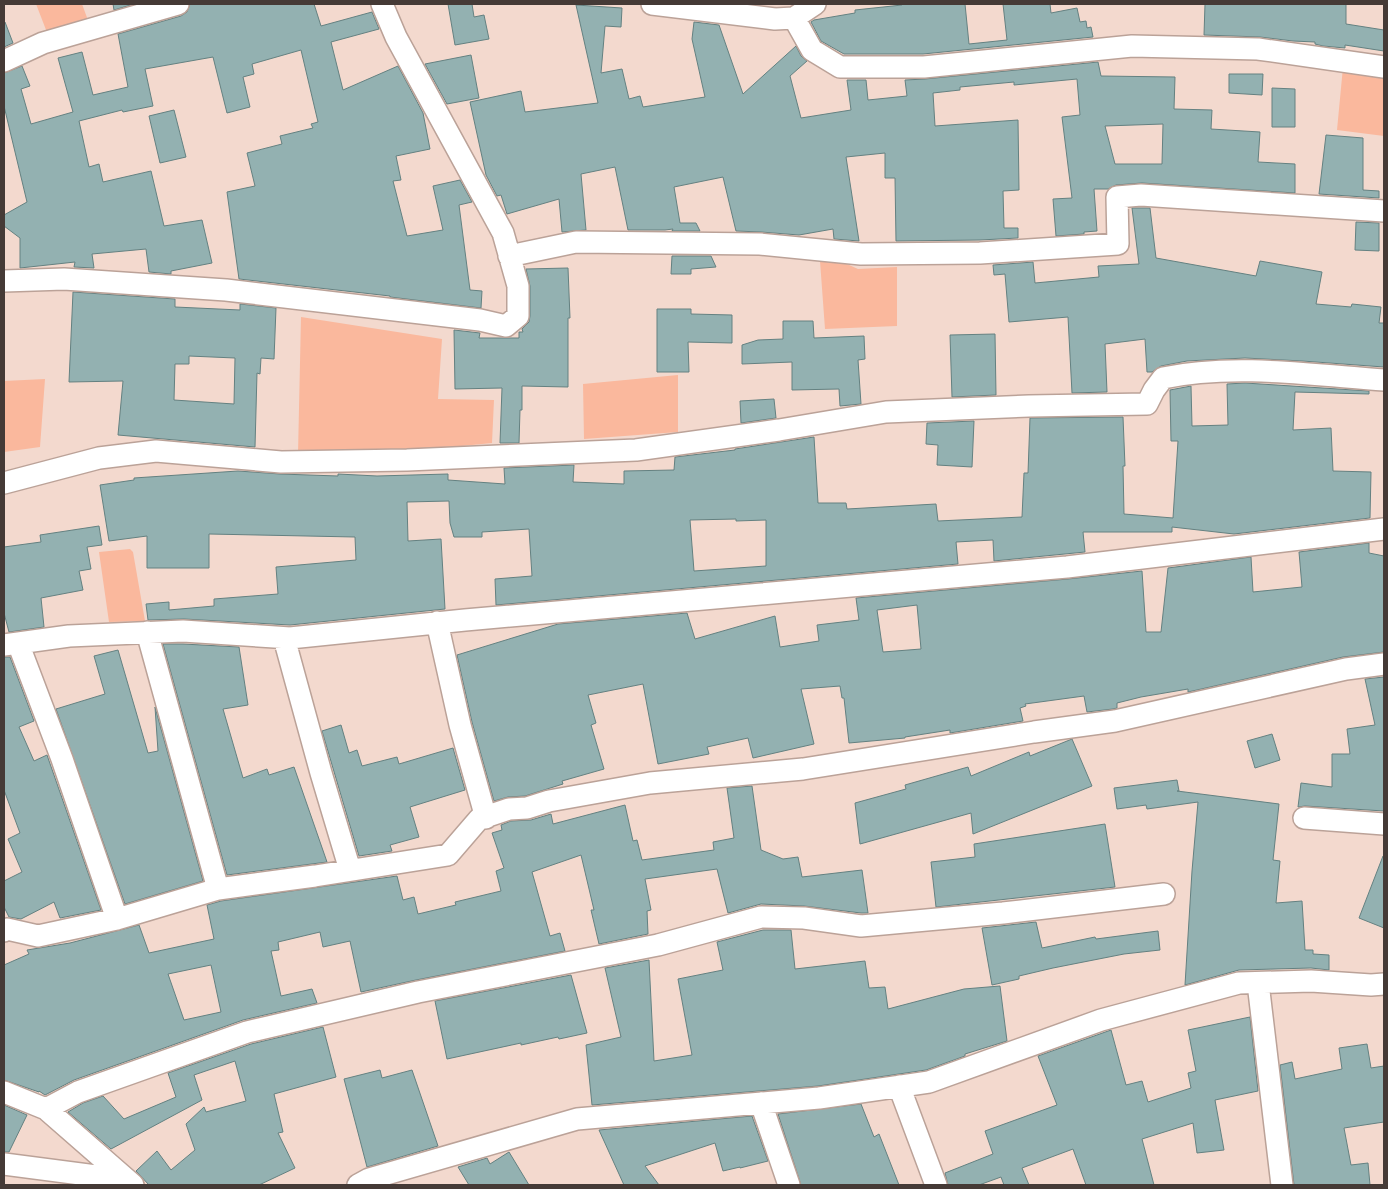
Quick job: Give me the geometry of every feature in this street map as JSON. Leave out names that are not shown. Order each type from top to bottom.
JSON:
[{"type":"street","points":[[4,61],[43,43],[178,4]]},
{"type":"street","points":[[4,281],[64,279],[226,290],[480,320],[506,326],[518,316],[518,286],[504,233],[396,37],[382,4]]},
{"type":"street","points":[[652,4],[774,19],[794,18],[815,4]]},
{"type":"street","points":[[794,18],[812,50],[840,67],[924,68],[1132,46],[1258,49],[1384,67]]},
{"type":"street","points":[[509,256],[576,242],[760,244],[861,254],[980,253],[1118,244],[1117,197],[1141,195],[1384,211]]},
{"type":"street","points":[[4,483],[99,458],[156,451],[281,462],[407,460],[626,451],[779,430],[886,412],[1029,406],[1147,404],[1163,378],[1185,373],[1258,371],[1384,380]]},
{"type":"street","points":[[117,919],[62,759],[11,644],[69,636],[183,631],[284,638],[437,622],[1067,567],[1384,529]]},
{"type":"street","points":[[437,622],[458,716],[486,818]]},
{"type":"street","points":[[147,632],[218,889]]},
{"type":"street","points":[[284,638],[350,870]]},
{"type":"street","points":[[5,927],[38,936],[117,919],[218,889],[448,855],[479,819],[509,809],[527,808],[549,801],[650,783],[803,769],[1115,721],[1346,669],[1384,664]]},
{"type":"street","points":[[1304,818],[1384,824]]},
{"type":"street","points":[[46,1109],[78,1092],[247,1032],[418,992],[658,945],[761,917],[804,918],[861,926],[1003,913],[1164,894]]},
{"type":"street","points":[[358,1185],[369,1179],[576,1119],[819,1098],[929,1082],[1101,1020],[1239,983],[1311,981],[1371,985],[1384,984]]},
{"type":"street","points":[[1258,983],[1282,1185]]},
{"type":"street","points":[[899,1086],[936,1185]]},
{"type":"street","points":[[4,1092],[46,1109],[133,1185]]},
{"type":"street","points":[[761,1103],[789,1185]]},
{"type":"street","points":[[4,1164],[96,1176],[113,1185]]},
{"type":"shaded area","points":[[36,4],[82,4],[89,23],[48,35]]},
{"type":"shaded area","points":[[1343,67],[1384,72],[1384,136],[1337,130]]},
{"type":"shaded area","points":[[836,259],[858,269],[897,267],[897,326],[825,329],[820,261]]},
{"type":"shaded area","points":[[301,317],[442,339],[438,399],[494,400],[492,443],[402,452],[298,454]]},
{"type":"shaded area","points":[[678,375],[678,432],[584,439],[583,384]]},
{"type":"shaded area","points":[[45,379],[40,447],[4,452],[4,381]]},
{"type":"shaded area","points":[[130,549],[133,552],[145,621],[109,622],[99,552]]},
{"type":"building","points":[[113,4],[134,4],[114,10]]},
{"type":"building","points":[[190,4],[314,4],[321,26],[372,12],[379,29],[331,42],[343,90],[398,66],[423,113],[430,149],[396,156],[401,180],[393,181],[407,236],[443,230],[433,186],[460,180],[472,202],[459,205],[470,290],[482,291],[481,308],[239,279],[227,192],[255,186],[247,153],[282,144],[280,136],[313,128],[311,124],[318,122],[301,50],[252,64],[254,74],[243,77],[250,107],[227,113],[213,57],[145,69],[153,106],[123,112],[122,110],[79,121],[89,167],[99,164],[103,182],[151,171],[164,226],[202,220],[212,263],[171,271],[171,274],[149,272],[146,249],[92,254],[94,268],[74,267],[75,262],[20,268],[20,238],[4,226],[4,215],[27,202],[4,106],[4,73],[22,66],[30,86],[21,89],[31,124],[73,112],[58,58],[82,52],[93,95],[128,87],[118,34],[181,16],[187,12]]},
{"type":"building","points":[[448,4],[472,4],[474,17],[484,15],[489,39],[455,45]]},
{"type":"building","points":[[902,4],[965,4],[969,44],[1007,40],[1003,4],[1050,4],[1051,13],[1077,8],[1080,22],[1086,21],[1087,28],[1091,27],[1093,37],[923,54],[844,54],[821,41],[811,22],[855,13],[855,10]]},
{"type":"building","points":[[1205,4],[1346,4],[1346,24],[1384,30],[1384,51],[1345,45],[1345,48],[1323,46],[1315,44],[1315,42],[1260,37],[1204,35]]},
{"type":"building","points":[[576,5],[622,8],[621,27],[605,26],[601,73],[622,69],[629,99],[640,96],[643,107],[705,97],[692,39],[694,22],[719,25],[743,94],[796,46],[801,56],[807,61],[790,76],[801,118],[851,110],[847,80],[866,80],[868,100],[907,96],[905,80],[1098,62],[1101,76],[1175,77],[1174,109],[1212,110],[1211,129],[1260,132],[1258,162],[1295,164],[1295,193],[1142,183],[1116,185],[1108,189],[1094,189],[1097,231],[1056,236],[1053,199],[1072,198],[1062,117],[1080,115],[1077,79],[1014,85],[1014,82],[960,87],[960,90],[933,93],[935,126],[1018,120],[1019,190],[1003,191],[1004,228],[1018,228],[1018,238],[896,241],[895,178],[885,178],[885,153],[846,157],[859,241],[834,239],[833,229],[799,235],[736,231],[723,177],[674,187],[680,223],[696,223],[700,231],[672,231],[673,229],[628,230],[615,167],[581,174],[586,230],[562,232],[559,199],[507,214],[501,195],[497,196],[486,175],[470,102],[521,91],[525,112],[598,103]],"holes":[[[1163,124],[1162,164],[1115,164],[1105,126]]]},
{"type":"building","points":[[4,22],[13,43],[4,47]]},
{"type":"building","points":[[471,55],[479,98],[447,104],[425,64]]},
{"type":"building","points":[[1229,74],[1263,74],[1262,95],[1229,93]]},
{"type":"building","points":[[1272,88],[1295,89],[1295,127],[1272,127]]},
{"type":"building","points":[[174,110],[186,157],[160,163],[149,116]]},
{"type":"building","points":[[1326,135],[1363,138],[1363,190],[1379,191],[1379,198],[1319,194]]},
{"type":"building","points":[[1132,208],[1150,208],[1156,258],[1256,276],[1260,261],[1322,272],[1316,304],[1351,307],[1352,304],[1381,307],[1379,323],[1384,323],[1384,367],[1245,358],[1187,361],[1161,366],[1152,372],[1147,372],[1145,339],[1105,344],[1107,392],[1072,393],[1068,317],[1009,322],[1005,274],[994,275],[993,265],[1033,262],[1035,283],[1099,277],[1098,266],[1139,264]]},
{"type":"building","points":[[1356,222],[1379,223],[1379,251],[1355,250]]},
{"type":"building","points":[[672,256],[711,256],[716,267],[691,269],[691,274],[671,274]]},
{"type":"building","points":[[568,268],[570,318],[568,318],[568,387],[522,386],[519,443],[500,443],[502,388],[455,389],[454,330],[480,333],[479,338],[519,338],[519,332],[523,332],[522,329],[529,322],[530,316],[530,286],[526,269]]},
{"type":"building","points":[[73,292],[175,299],[175,307],[240,310],[240,304],[276,308],[274,359],[261,358],[260,374],[257,373],[255,447],[118,435],[123,381],[69,382]],"holes":[[[189,356],[235,358],[234,404],[174,400],[175,364],[189,364]]]},
{"type":"building","points":[[657,309],[691,309],[691,314],[732,315],[732,343],[688,342],[689,372],[657,372]]},
{"type":"building","points":[[783,321],[813,321],[814,338],[864,336],[865,359],[858,360],[861,404],[840,406],[839,389],[792,390],[792,362],[742,364],[742,345],[758,340],[783,339]]},
{"type":"building","points":[[995,334],[996,395],[952,397],[950,335]]},
{"type":"building","points":[[1245,383],[1369,391],[1369,394],[1295,392],[1293,430],[1331,428],[1333,471],[1371,472],[1370,518],[1234,534],[1172,527],[1172,532],[1083,532],[1085,552],[994,561],[993,540],[956,542],[958,564],[496,605],[495,579],[532,576],[529,529],[482,532],[482,537],[454,537],[450,523],[449,501],[407,502],[408,541],[441,539],[445,609],[290,625],[184,619],[148,620],[146,604],[169,602],[169,610],[214,606],[214,599],[278,594],[276,567],[356,560],[355,537],[209,534],[209,568],[147,568],[147,536],[109,541],[100,485],[134,480],[134,478],[238,471],[338,476],[338,474],[377,476],[448,474],[448,480],[505,484],[504,468],[574,465],[573,482],[624,484],[624,471],[674,470],[675,457],[735,450],[814,437],[818,503],[846,503],[847,509],[936,504],[938,521],[1022,517],[1024,473],[1028,473],[1030,418],[1123,417],[1124,514],[1173,518],[1178,441],[1171,441],[1170,390],[1191,386],[1192,426],[1228,425],[1227,384]],"holes":[[[736,519],[736,521],[766,520],[766,566],[694,571],[690,520]]]},
{"type":"building","points":[[774,399],[776,418],[741,423],[740,401]]},
{"type":"building","points":[[974,421],[972,467],[937,465],[938,445],[926,444],[927,423]]},
{"type":"building","points":[[99,526],[102,545],[87,547],[91,569],[79,571],[83,590],[41,598],[44,627],[9,632],[4,613],[4,547],[41,542],[40,535]]},
{"type":"building","points":[[1369,543],[1369,553],[1384,556],[1384,652],[1343,657],[1188,692],[1188,689],[1141,697],[1117,703],[1117,708],[1113,709],[1087,712],[1084,696],[1025,704],[1026,706],[1020,708],[1023,721],[950,733],[950,730],[905,738],[849,743],[844,698],[842,698],[840,686],[801,689],[814,744],[753,758],[748,738],[707,747],[709,754],[658,764],[643,684],[588,695],[596,723],[591,725],[604,769],[562,781],[563,784],[525,796],[508,797],[494,801],[472,722],[457,655],[558,624],[687,613],[695,639],[775,616],[780,647],[819,641],[817,625],[859,620],[856,598],[1142,571],[1146,632],[1161,632],[1168,568],[1251,557],[1253,592],[1302,587],[1299,552]],"holes":[[[917,605],[921,649],[883,652],[877,610]]]},
{"type":"building","points":[[163,644],[239,647],[248,705],[223,709],[243,778],[267,769],[269,775],[294,767],[327,862],[227,875]]},
{"type":"building","points":[[118,650],[148,753],[158,751],[155,707],[203,881],[125,904],[56,709],[105,694],[94,656]]},
{"type":"building","points":[[4,657],[10,657],[34,721],[19,727],[34,761],[47,755],[101,910],[60,918],[54,902],[21,919],[9,917],[4,907],[4,881],[22,872],[8,839],[20,833],[4,790]]},
{"type":"building","points":[[1384,677],[1384,811],[1298,807],[1301,783],[1332,787],[1332,754],[1350,754],[1347,729],[1375,725],[1365,679]]},
{"type":"building","points":[[341,725],[349,753],[357,750],[362,766],[397,757],[399,764],[453,748],[465,790],[410,807],[419,837],[390,845],[392,851],[359,856],[322,731]]},
{"type":"building","points":[[1272,734],[1280,760],[1255,768],[1247,741]]},
{"type":"building","points":[[1072,739],[1092,786],[973,834],[971,813],[860,844],[855,803],[906,789],[905,785],[968,767],[971,776],[1029,752],[1030,756]]},
{"type":"building","points":[[1177,780],[1179,791],[1177,791],[1279,804],[1273,860],[1280,861],[1276,903],[1302,901],[1305,950],[1313,950],[1313,954],[1329,955],[1329,970],[1311,968],[1239,970],[1185,985],[1198,802],[1147,809],[1146,805],[1117,809],[1114,788]]},
{"type":"building","points":[[752,786],[761,850],[783,859],[798,857],[802,877],[862,870],[868,913],[804,906],[761,904],[728,913],[717,869],[645,879],[651,910],[647,911],[648,934],[599,944],[591,910],[594,910],[581,855],[532,872],[550,936],[560,933],[565,951],[361,992],[350,941],[323,947],[320,932],[278,942],[279,950],[271,951],[281,996],[312,989],[317,1003],[243,1020],[74,1080],[45,1095],[39,1091],[4,1080],[4,965],[29,954],[27,950],[70,943],[139,925],[149,953],[214,939],[207,905],[221,901],[397,876],[403,900],[414,897],[418,914],[456,905],[455,902],[501,891],[496,871],[504,868],[492,833],[502,830],[501,825],[511,821],[531,820],[551,814],[553,824],[625,805],[633,841],[637,840],[642,860],[714,850],[713,842],[734,838],[727,788]],"holes":[[[211,965],[221,1012],[184,1020],[168,974]]]},
{"type":"building","points":[[1105,824],[1115,887],[936,907],[931,862],[975,857],[974,844]]},
{"type":"building","points":[[1384,856],[1384,928],[1359,918]]},
{"type":"building","points":[[1036,922],[1042,948],[1095,937],[1096,939],[1158,931],[1160,950],[1124,954],[1053,968],[992,985],[982,928]]},
{"type":"building","points":[[763,930],[791,930],[795,969],[865,961],[869,988],[885,987],[888,1009],[964,989],[1000,986],[1007,1041],[965,1054],[965,1056],[926,1070],[818,1086],[592,1105],[586,1045],[621,1037],[605,968],[649,960],[654,1061],[692,1055],[678,979],[723,970],[717,942]]},
{"type":"building","points":[[571,975],[587,1033],[521,1045],[521,1043],[447,1059],[435,1001]]},
{"type":"building","points":[[1250,1017],[1258,1091],[1215,1100],[1224,1150],[1197,1153],[1193,1123],[1142,1139],[1154,1185],[1086,1185],[1073,1149],[1022,1168],[1029,1185],[1004,1185],[1001,1177],[979,1185],[948,1185],[945,1173],[993,1154],[985,1131],[1057,1105],[1038,1056],[1111,1030],[1126,1085],[1142,1081],[1148,1102],[1191,1088],[1188,1073],[1196,1071],[1188,1030]]},
{"type":"building","points":[[323,1027],[336,1077],[274,1094],[283,1132],[278,1133],[295,1168],[259,1185],[149,1185],[136,1171],[157,1151],[171,1170],[195,1150],[186,1124],[204,1107],[206,1112],[246,1101],[235,1061],[194,1075],[202,1100],[111,1149],[68,1112],[83,1103],[103,1096],[124,1119],[176,1097],[168,1073],[251,1044]]},
{"type":"building","points":[[1367,1044],[1371,1068],[1384,1066],[1384,1122],[1344,1128],[1351,1165],[1368,1163],[1370,1185],[1294,1185],[1280,1065],[1292,1062],[1295,1079],[1342,1069],[1339,1048]]},
{"type":"building","points":[[380,1070],[382,1078],[412,1070],[438,1146],[367,1167],[344,1079]]},
{"type":"building","points":[[861,1104],[874,1137],[879,1134],[899,1185],[801,1185],[778,1114]]},
{"type":"building","points":[[4,1105],[27,1115],[9,1152],[4,1152]]},
{"type":"building","points":[[752,1116],[768,1161],[723,1171],[715,1143],[645,1166],[659,1185],[624,1185],[599,1130]]},
{"type":"building","points":[[509,1152],[529,1185],[469,1185],[458,1167],[487,1158],[490,1164]]}]
